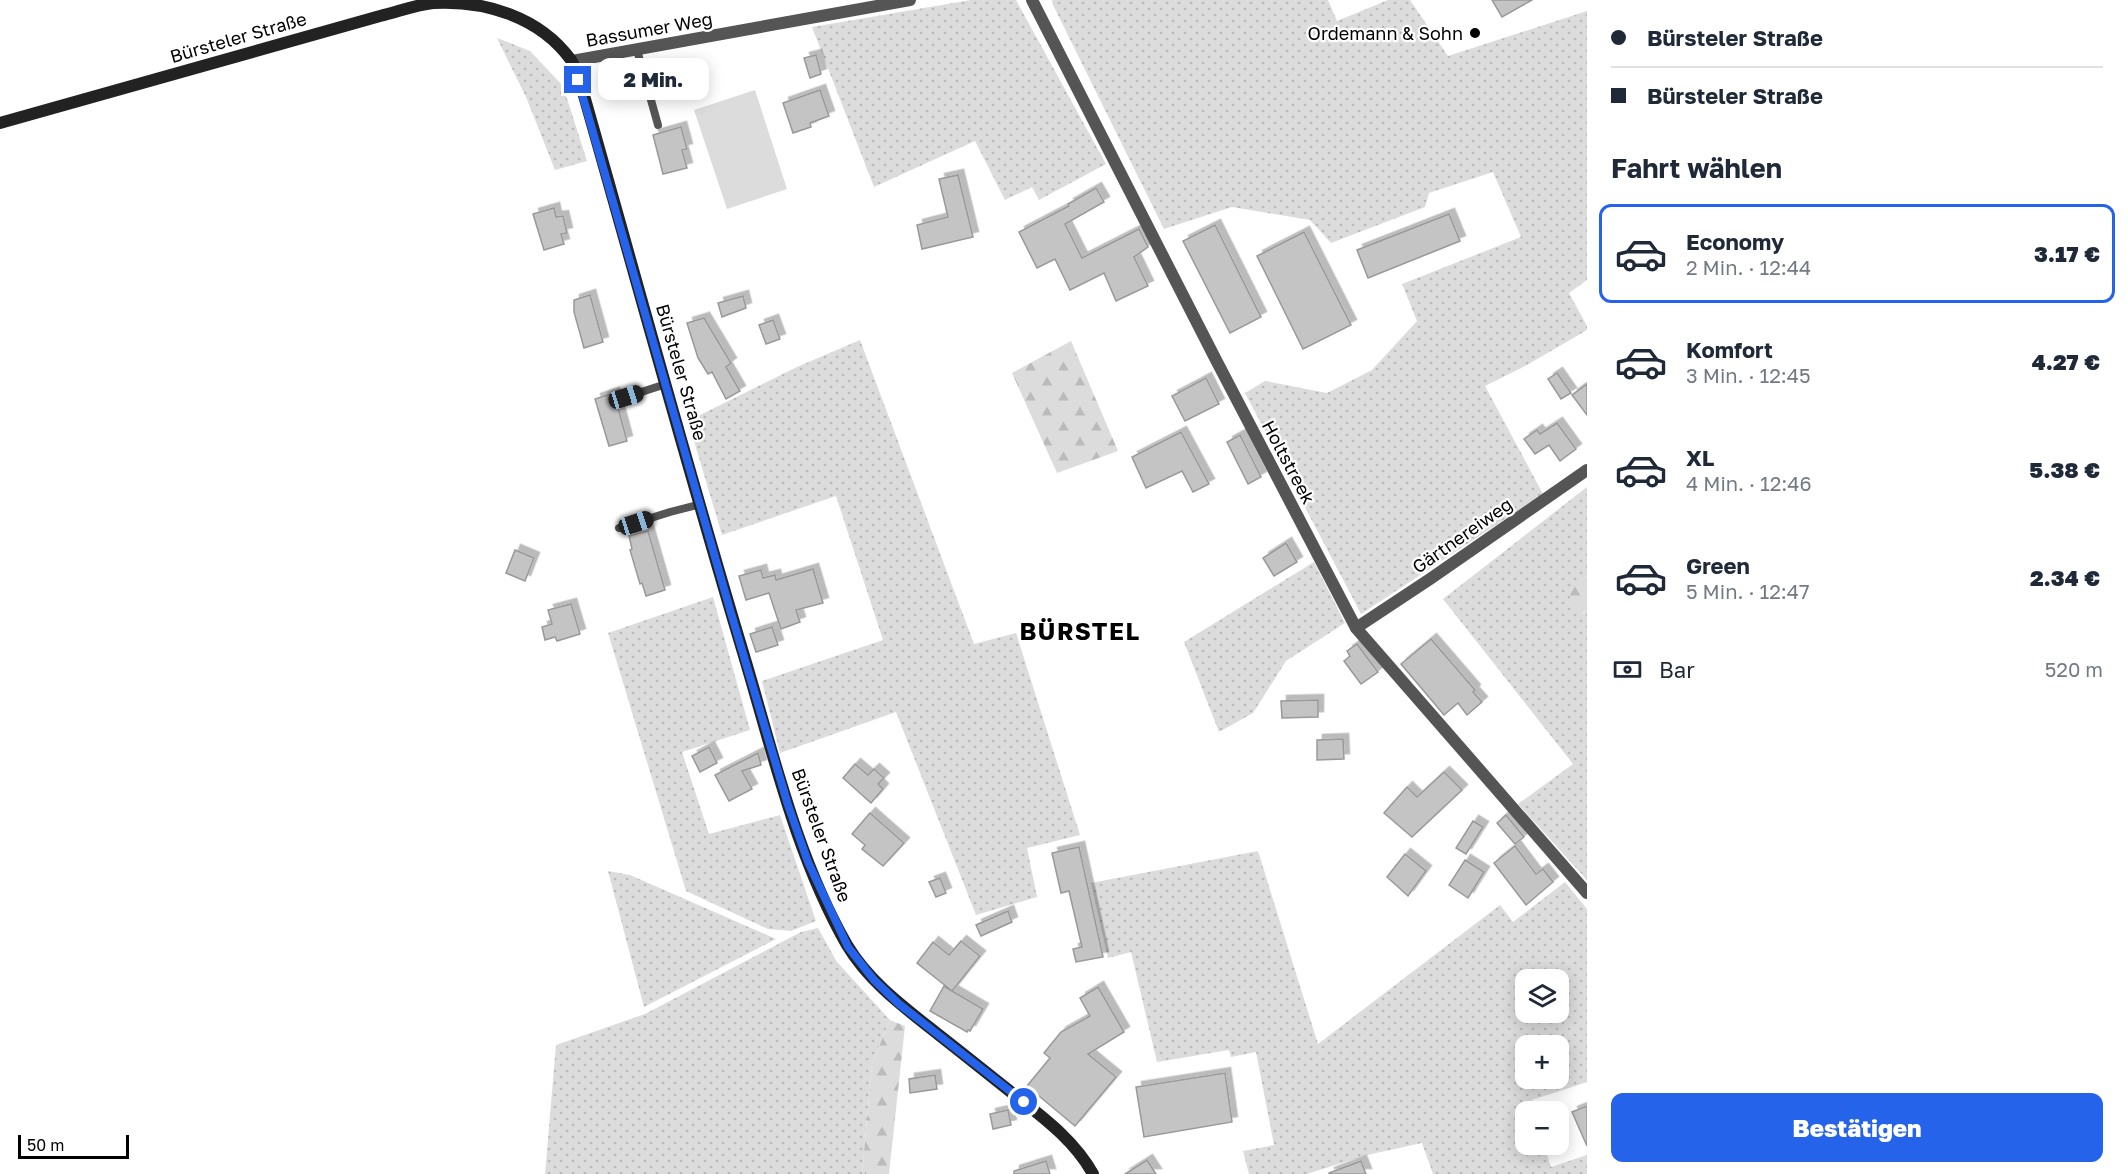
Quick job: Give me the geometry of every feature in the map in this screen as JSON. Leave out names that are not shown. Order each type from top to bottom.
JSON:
[{"type":"street","name":"Bassumer Weg","points":[[572,61],[910,0]]},
{"type":"street","name":"Holtstreek","points":[[1032,0],[1230,388],[1356,628],[1587,893]]},
{"type":"street","name":"Bürsteler Straße","points":[[0,123],[380,16],[434,3],[485,3],[529,22],[551,40],[572,61],[585,99],[791,812],[808,862],[848,947],[874,980],[899,1004],[1051,1124],[1084,1157],[1093,1174]]},
{"type":"street","name":"Gärtnereiweg","points":[[1356,628],[1587,470]]},
{"type":"lane","points":[[638,50],[658,125]]},
{"type":"lane","points":[[626,397],[666,384]]},
{"type":"lane","points":[[619,528],[701,504]]},
{"type":"green space","points":[[971,0],[1016,0],[1106,164],[1039,200],[1032,187],[1005,200],[975,141],[874,187],[812,27]]},
{"type":"green space","points":[[1052,0],[1328,0],[1337,21],[1388,0],[1410,0],[1448,56],[1587,11],[1587,280],[1569,293],[1587,330],[1527,365],[1485,386],[1543,494],[1361,614],[1245,393],[1265,381],[1327,393],[1372,370],[1417,321],[1402,284],[1521,237],[1493,172],[1429,193],[1425,207],[1331,243],[1310,220],[1232,207],[1164,229]]},
{"type":"green space","points":[[497,38],[530,51],[563,86],[587,161],[555,170],[526,97]]},
{"type":"green space","points":[[755,90],[787,189],[727,209],[694,110]]},
{"type":"green space","points":[[860,340],[974,644],[1016,633],[1080,835],[1027,848],[1037,897],[976,915],[896,712],[780,753],[762,681],[883,640],[836,496],[722,535],[688,421],[797,367]]},
{"type":"green space","points":[[1071,341],[1118,451],[1057,473],[1012,373]]},
{"type":"green space","points":[[1587,487],[1587,576],[1567,591],[1582,614],[1587,610],[1587,880],[1518,804],[1573,764],[1443,599]]},
{"type":"green space","points":[[1314,562],[1345,623],[1286,661],[1253,713],[1219,732],[1184,642]]},
{"type":"green space","points":[[1587,576],[1587,610],[1581,614],[1566,591]]},
{"type":"green space","points":[[713,597],[750,730],[682,752],[709,834],[780,815],[816,921],[791,931],[768,929],[686,891],[608,633]]},
{"type":"green space","points":[[1258,851],[1318,1044],[1500,905],[1513,922],[1565,882],[1587,909],[1587,1082],[1569,1088],[1569,1035],[1515,1035],[1515,1089],[1566,1089],[1532,1101],[1515,1101],[1515,1155],[1547,1155],[1551,1167],[1587,1155],[1587,1174],[1433,1174],[1422,1143],[1367,1155],[1307,1174],[1249,1174],[1243,1151],[1274,1145],[1256,1052],[1231,1057],[1229,1050],[1157,1062],[1131,952],[1108,958],[1091,883]]},
{"type":"green space","points":[[608,871],[630,875],[776,939],[644,1007]]},
{"type":"green space","points":[[818,928],[837,962],[890,1020],[872,1063],[862,1174],[545,1174],[556,1045],[645,1014],[801,932]]},
{"type":"green space","points":[[890,1020],[905,1026],[889,1174],[862,1174],[872,1063]]},
{"type":"building","points":[[1492,0],[1532,0],[1502,17]]},
{"type":"building","points":[[816,55],[821,74],[810,78],[804,58]]},
{"type":"building","points":[[820,90],[829,116],[810,123],[811,127],[793,133],[783,103]]},
{"type":"building","points":[[681,127],[687,149],[682,150],[687,168],[663,174],[653,135]]},
{"type":"building","points":[[958,175],[973,237],[922,249],[917,225],[948,217],[939,179]]},
{"type":"building","points":[[1096,188],[1104,202],[1065,224],[1082,258],[1139,229],[1148,247],[1134,257],[1148,286],[1116,301],[1104,273],[1070,290],[1055,259],[1037,268],[1019,232],[1069,206],[1068,204]]},
{"type":"building","points":[[554,208],[556,217],[563,216],[567,233],[561,234],[564,244],[544,250],[533,214]]},
{"type":"building","points":[[1449,214],[1460,241],[1368,278],[1357,250]]},
{"type":"building","points":[[1215,225],[1261,317],[1230,333],[1183,241]]},
{"type":"building","points":[[1304,232],[1351,325],[1303,349],[1257,256]]},
{"type":"building","points":[[590,295],[603,342],[584,348],[574,312],[574,300]]},
{"type":"building","points":[[743,296],[746,308],[722,317],[718,303]]},
{"type":"building","points":[[704,318],[731,363],[726,367],[740,391],[726,399],[712,372],[708,374],[698,358],[687,323]]},
{"type":"building","points":[[773,320],[780,339],[766,344],[759,325]]},
{"type":"building","points":[[1557,373],[1571,393],[1561,399],[1548,379]]},
{"type":"building","points":[[1206,378],[1219,404],[1185,421],[1172,396]]},
{"type":"building","points":[[1587,384],[1587,415],[1572,395]]},
{"type":"building","points":[[614,393],[627,441],[609,446],[595,399]]},
{"type":"building","points":[[1557,423],[1576,449],[1560,461],[1549,445],[1535,454],[1524,439],[1537,430],[1540,434]]},
{"type":"building","points":[[1181,432],[1209,484],[1193,492],[1182,471],[1146,488],[1132,457]]},
{"type":"building","points":[[1240,435],[1261,477],[1248,484],[1227,442]]},
{"type":"building","points":[[648,531],[665,590],[646,596],[630,550],[632,549],[629,536]]},
{"type":"building","points":[[1286,543],[1297,562],[1274,576],[1263,558]]},
{"type":"building","points":[[515,550],[534,558],[525,581],[506,573]]},
{"type":"building","points":[[813,569],[823,603],[796,610],[800,622],[781,629],[769,593],[746,600],[739,576],[761,570],[763,578],[775,575],[776,580]]},
{"type":"building","points":[[571,604],[580,634],[557,641],[555,637],[545,640],[542,627],[552,624],[548,610]]},
{"type":"building","points":[[772,627],[778,645],[756,652],[750,634]]},
{"type":"building","points":[[1431,639],[1475,690],[1473,692],[1482,702],[1467,715],[1458,703],[1444,715],[1401,664]]},
{"type":"building","points":[[1357,644],[1378,672],[1361,684],[1344,661],[1350,656],[1347,651]]},
{"type":"building","points":[[1318,700],[1318,717],[1282,718],[1281,701]]},
{"type":"building","points":[[1343,739],[1344,759],[1317,760],[1317,740]]},
{"type":"building","points":[[709,747],[717,763],[700,772],[692,756]]},
{"type":"building","points":[[758,753],[761,765],[742,771],[752,789],[729,801],[715,775]]},
{"type":"building","points":[[855,764],[868,775],[874,769],[884,778],[878,784],[883,789],[871,803],[843,778]]},
{"type":"building","points":[[1444,772],[1462,790],[1412,837],[1384,813],[1407,787],[1417,797]]},
{"type":"building","points":[[870,813],[904,843],[883,866],[862,849],[865,845],[852,834]]},
{"type":"building","points":[[1506,815],[1524,837],[1515,844],[1497,823]]},
{"type":"building","points":[[1473,821],[1483,827],[1466,854],[1456,848]]},
{"type":"building","points":[[1515,846],[1536,874],[1543,869],[1553,882],[1526,905],[1494,863]]},
{"type":"building","points":[[1079,847],[1103,957],[1076,962],[1073,949],[1082,947],[1069,891],[1061,893],[1052,853]]},
{"type":"building","points":[[1405,854],[1426,871],[1408,896],[1387,877]]},
{"type":"building","points":[[1465,860],[1484,872],[1468,898],[1449,885]]},
{"type":"building","points":[[940,878],[946,893],[936,897],[929,882]]},
{"type":"building","points":[[1008,911],[1012,922],[981,936],[976,925]]},
{"type":"building","points":[[961,941],[980,956],[952,991],[917,963],[933,942],[949,955]]},
{"type":"building","points":[[944,986],[983,1009],[970,1031],[967,1032],[930,1011]]},
{"type":"building","points":[[1098,987],[1124,1032],[1088,1054],[1116,1077],[1075,1126],[1027,1086],[1050,1058],[1044,1053],[1061,1032],[1090,1016],[1080,998]]},
{"type":"building","points":[[1225,1073],[1232,1122],[1144,1137],[1136,1087]]},
{"type":"building","points":[[935,1075],[937,1089],[910,1093],[909,1079]]},
{"type":"building","points":[[1587,1106],[1587,1146],[1572,1112]]},
{"type":"building","points":[[1008,1110],[1011,1125],[993,1129],[990,1114]]},
{"type":"building","points":[[1147,1160],[1156,1174],[1125,1174]]},
{"type":"building","points":[[1046,1161],[1050,1174],[1014,1174],[1014,1171]]},
{"type":"building","points":[[1361,1161],[1366,1174],[1329,1174],[1329,1173]]},
{"type":"place","name":"Ordemann & Sohn","points":[[1475,33]]},
{"type":"district","name":"BÜRSTEL","points":[[1080,630]]},
{"type":"route","points":[[578,80],[633,265],[731,613],[788,805],[808,862],[848,947],[874,980],[899,1004],[1024,1102]]}]
